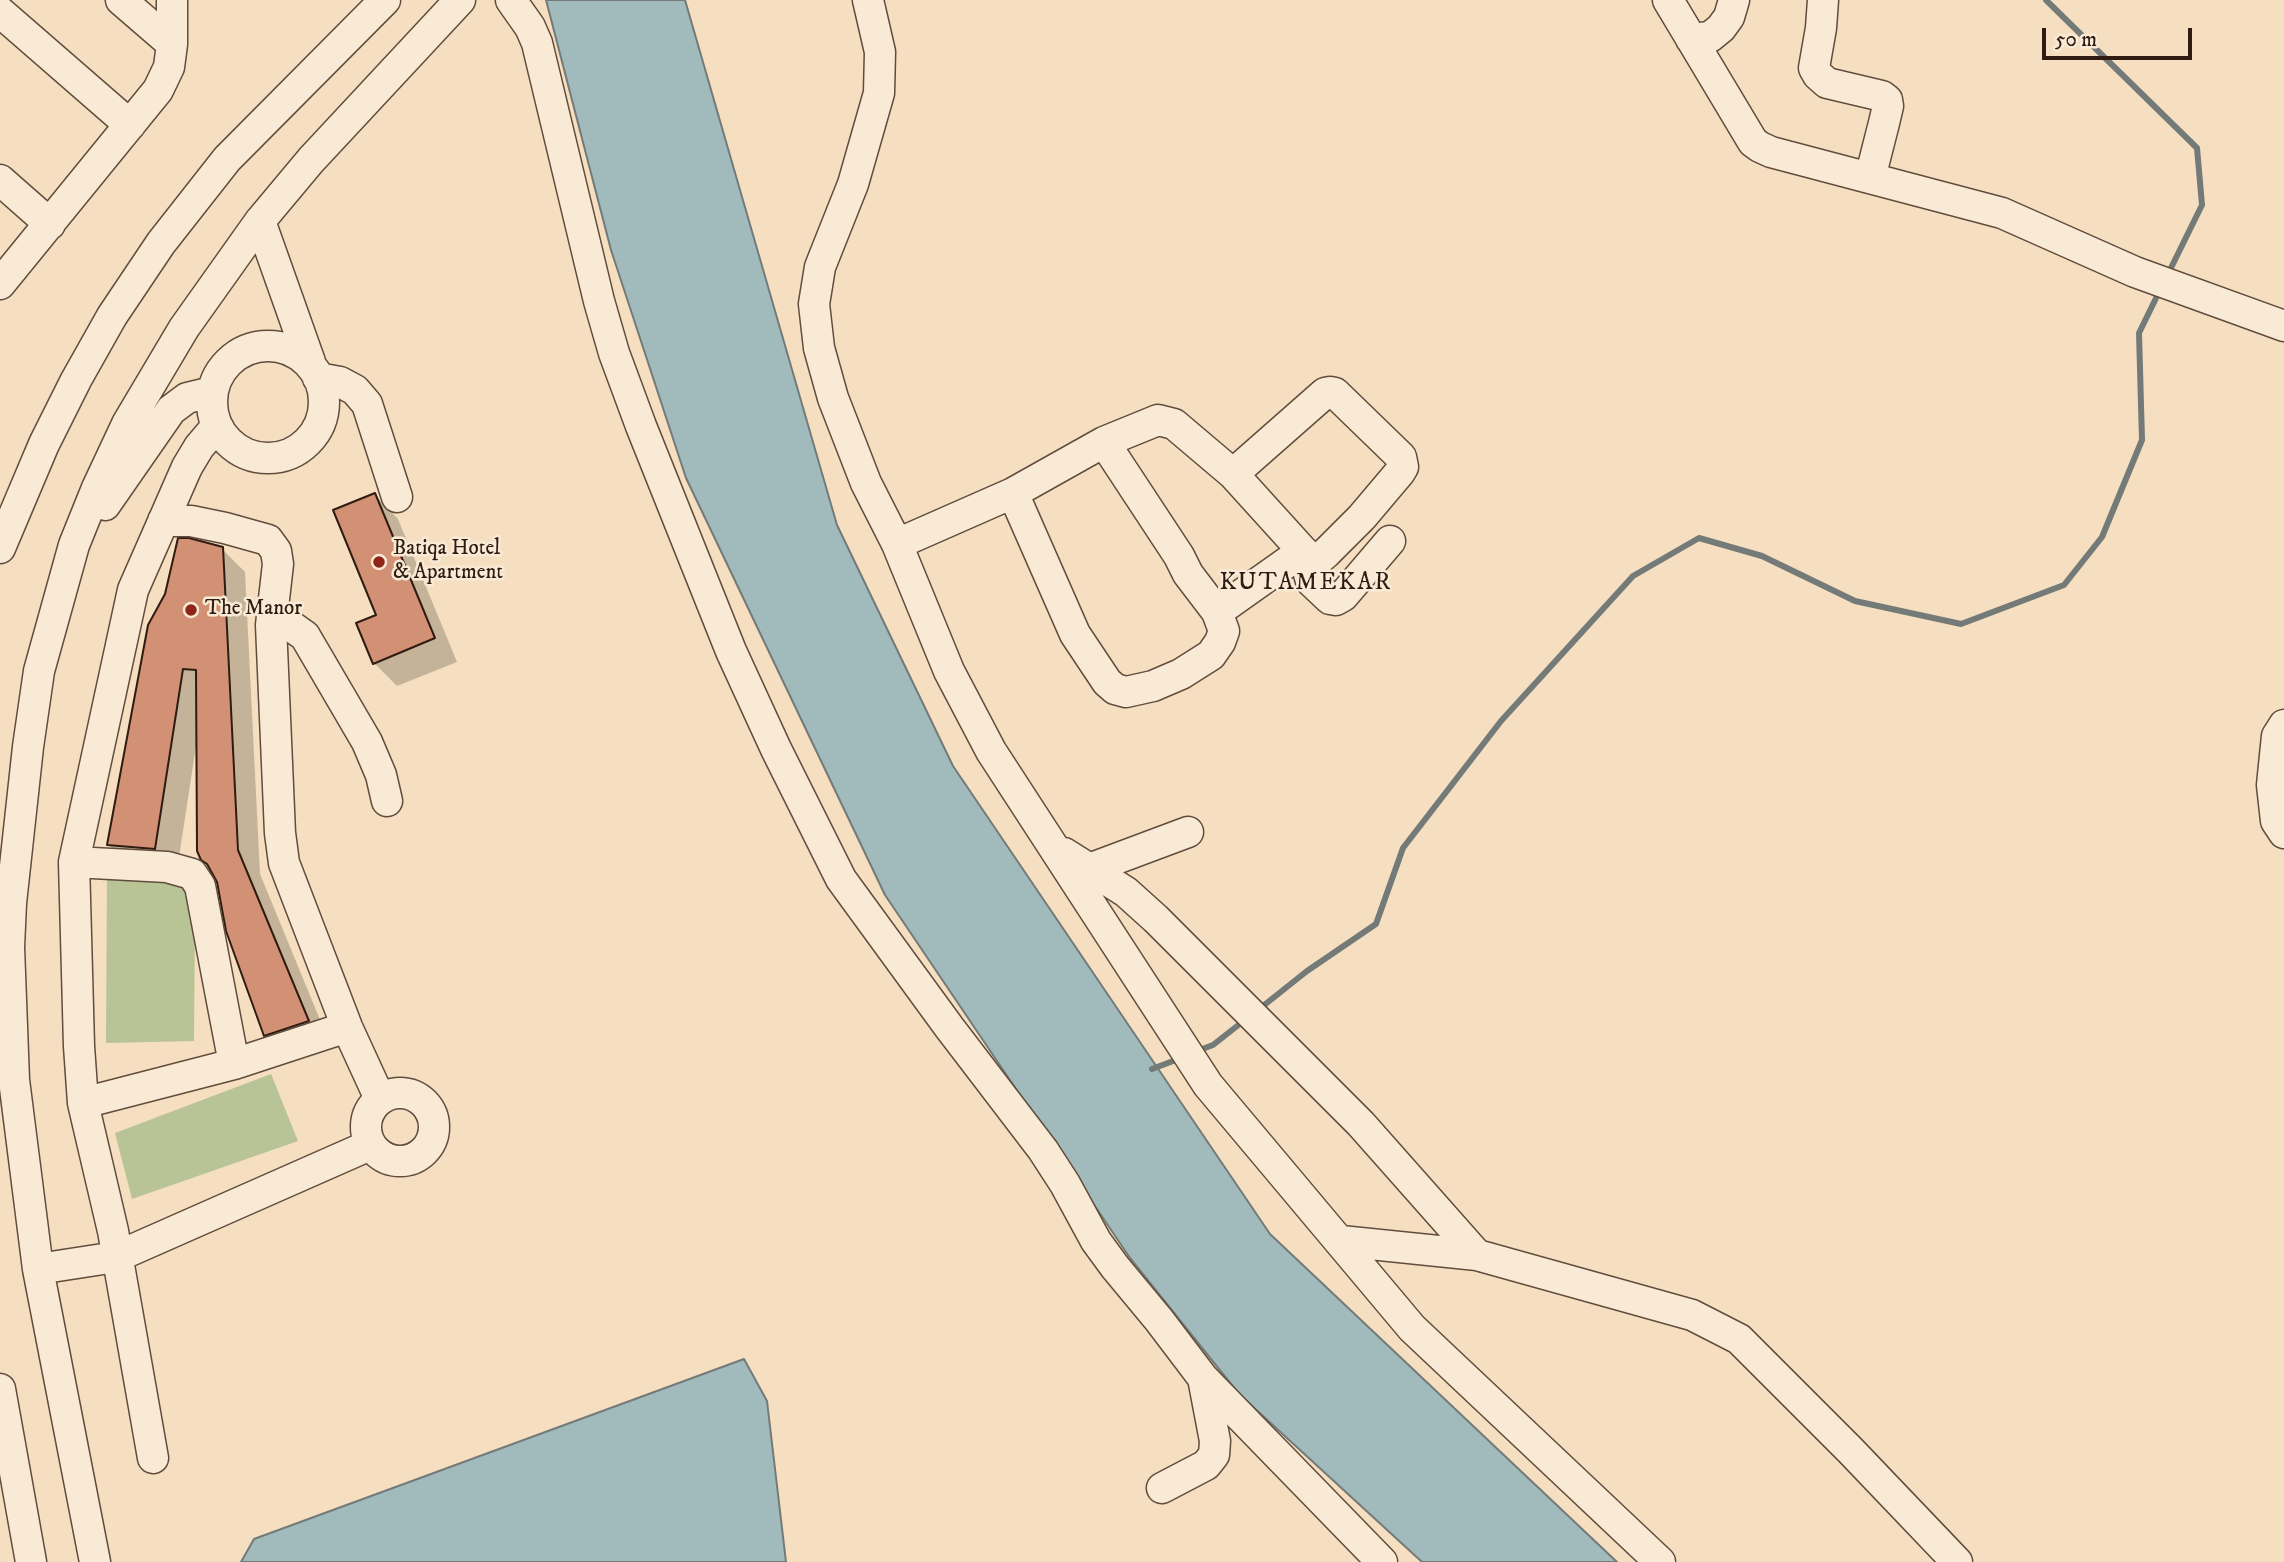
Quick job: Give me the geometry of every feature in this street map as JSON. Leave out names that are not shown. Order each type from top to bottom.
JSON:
[{"type":"street","points":[[121,0],[172,44]]},
{"type":"street","points":[[0,284],[158,90],[169,67],[172,0]]},
{"type":"street","points":[[0,548],[44,444],[76,380],[112,316],[161,243],[227,159],[385,0]]},
{"type":"street","points":[[95,1562],[38,1269],[14,1080],[9,947],[14,747],[39,671],[74,545],[127,424],[184,327],[260,221],[311,160],[460,0]]},
{"type":"street","points":[[510,0],[530,27],[537,43],[599,302],[614,353],[641,426],[731,651],[841,879],[1044,1150],[1104,1254],[1160,1320],[1203,1378],[1382,1562]]},
{"type":"street","points":[[868,0],[880,52],[878,93],[872,125],[853,184],[820,267],[814,304],[819,348],[834,398],[866,483],[897,544],[949,671],[991,751],[1208,1085],[1412,1328],[1660,1562]]},
{"type":"street","points":[[1668,0],[1753,142],[1771,152],[2002,213],[2135,272],[2207,300],[2282,319]]},
{"type":"street","points":[[1691,39],[1710,37],[1721,28],[1729,17],[1734,0]]},
{"type":"street","points":[[1823,0],[1814,68],[1818,75],[1827,83],[1881,96],[1888,106],[1870,178]]},
{"type":"street","points":[[0,12],[130,125]]},
{"type":"street","points":[[0,180],[50,224]]},
{"type":"street","points":[[260,221],[314,370],[324,397],[322,416],[314,434],[301,448],[283,457],[263,458],[244,454],[228,442],[216,427],[211,410],[212,392],[217,376],[228,362],[251,348],[275,347],[296,353],[314,370],[355,390],[367,404],[397,497]]},
{"type":"street","points":[[74,545],[117,489],[171,410],[187,398],[212,392]]},
{"type":"street","points":[[897,544],[1013,493],[1104,442],[1158,421],[1174,424],[1233,474],[1307,555],[1319,559],[1362,517],[1403,467],[1401,457],[1335,393],[1330,392],[1325,393],[1233,474]]},
{"type":"street","points":[[153,1458],[113,1231],[83,1103],[74,862],[133,590],[187,467],[216,427]]},
{"type":"street","points":[[1013,493],[1076,634],[1107,682],[1115,689],[1126,692],[1153,686],[1181,674],[1211,655],[1224,631],[1217,612],[1188,575],[1179,556],[1104,442]]},
{"type":"street","points":[[163,521],[191,520],[268,540],[276,551],[278,564],[271,625],[280,833],[284,863],[347,1027],[380,1099]]},
{"type":"street","points":[[1307,555],[1311,581],[1329,599],[1336,600],[1343,596],[1390,541]]},
{"type":"street","points":[[1217,612],[1307,555]]},
{"type":"street","points":[[271,625],[291,626],[305,636],[367,742],[382,775],[387,801]]},
{"type":"street","points":[[2284,726],[2277,736],[2272,785],[2276,821],[2284,833]]},
{"type":"street","points":[[1090,869],[1188,832]]},
{"type":"street","points":[[1052,845],[1126,892],[1361,1124],[1476,1255]]},
{"type":"street","points":[[74,862],[167,867],[192,874],[200,886],[234,1065]]},
{"type":"street","points":[[83,1103],[234,1065],[347,1027]]},
{"type":"street","points":[[398,1093],[417,1097],[430,1111],[435,1130],[428,1148],[421,1155],[404,1162],[384,1159],[370,1145],[365,1129],[366,1120],[373,1105],[380,1099],[398,1093]]},
{"type":"street","points":[[38,1269],[116,1257],[370,1145]]},
{"type":"street","points":[[1341,1241],[1476,1255],[1692,1315],[1738,1339],[1852,1451],[1957,1562]]},
{"type":"street","points":[[1162,1488],[1206,1465],[1214,1455],[1215,1441],[1203,1378]]},
{"type":"street","points":[[0,1389],[31,1562]]},
{"type":"green space","points":[[107,876],[185,882],[195,917],[194,1041],[106,1043]]},
{"type":"green space","points":[[271,1074],[298,1141],[132,1199],[115,1133]]},
{"type":"water","points":[[546,0],[685,0],[837,525],[953,766],[1270,1234],[1617,1562],[1422,1562],[1239,1394],[1130,1258],[885,895],[686,478],[611,250]]},
{"type":"water","points":[[744,1359],[767,1401],[786,1562],[241,1562],[254,1539]]},
{"type":"building","name":"Batiqa Hotel & Apartment","points":[[375,493],[435,638],[373,664],[356,623],[376,615],[333,510]]},
{"type":"building","points":[[178,538],[189,538],[223,547],[238,850],[309,1021],[264,1036],[226,931],[217,882],[197,851],[196,670],[183,669],[155,849],[107,845],[148,625],[165,594]]},
{"type":"waterway","points":[[2046,0],[2197,148],[2202,205],[2168,274]]},
{"type":"waterway","points":[[1258,1010],[1307,971],[1376,924],[1403,848],[1501,721],[1633,576],[1699,538],[1762,556],[1855,601],[1961,624],[2064,585],[2102,537],[2142,440],[2139,333],[2160,290]]},
{"type":"waterway","points":[[1197,1051],[1213,1045],[1246,1019]]},
{"type":"waterway","points":[[1152,1069],[1181,1058]]},
{"type":"place","name":"Batiqa Hotel & Apartment","points":[[379,562]]},
{"type":"place","name":"The Manor","points":[[191,610]]},
{"type":"district","name":"KUTAMEKAR","points":[[1306,584]]}]
